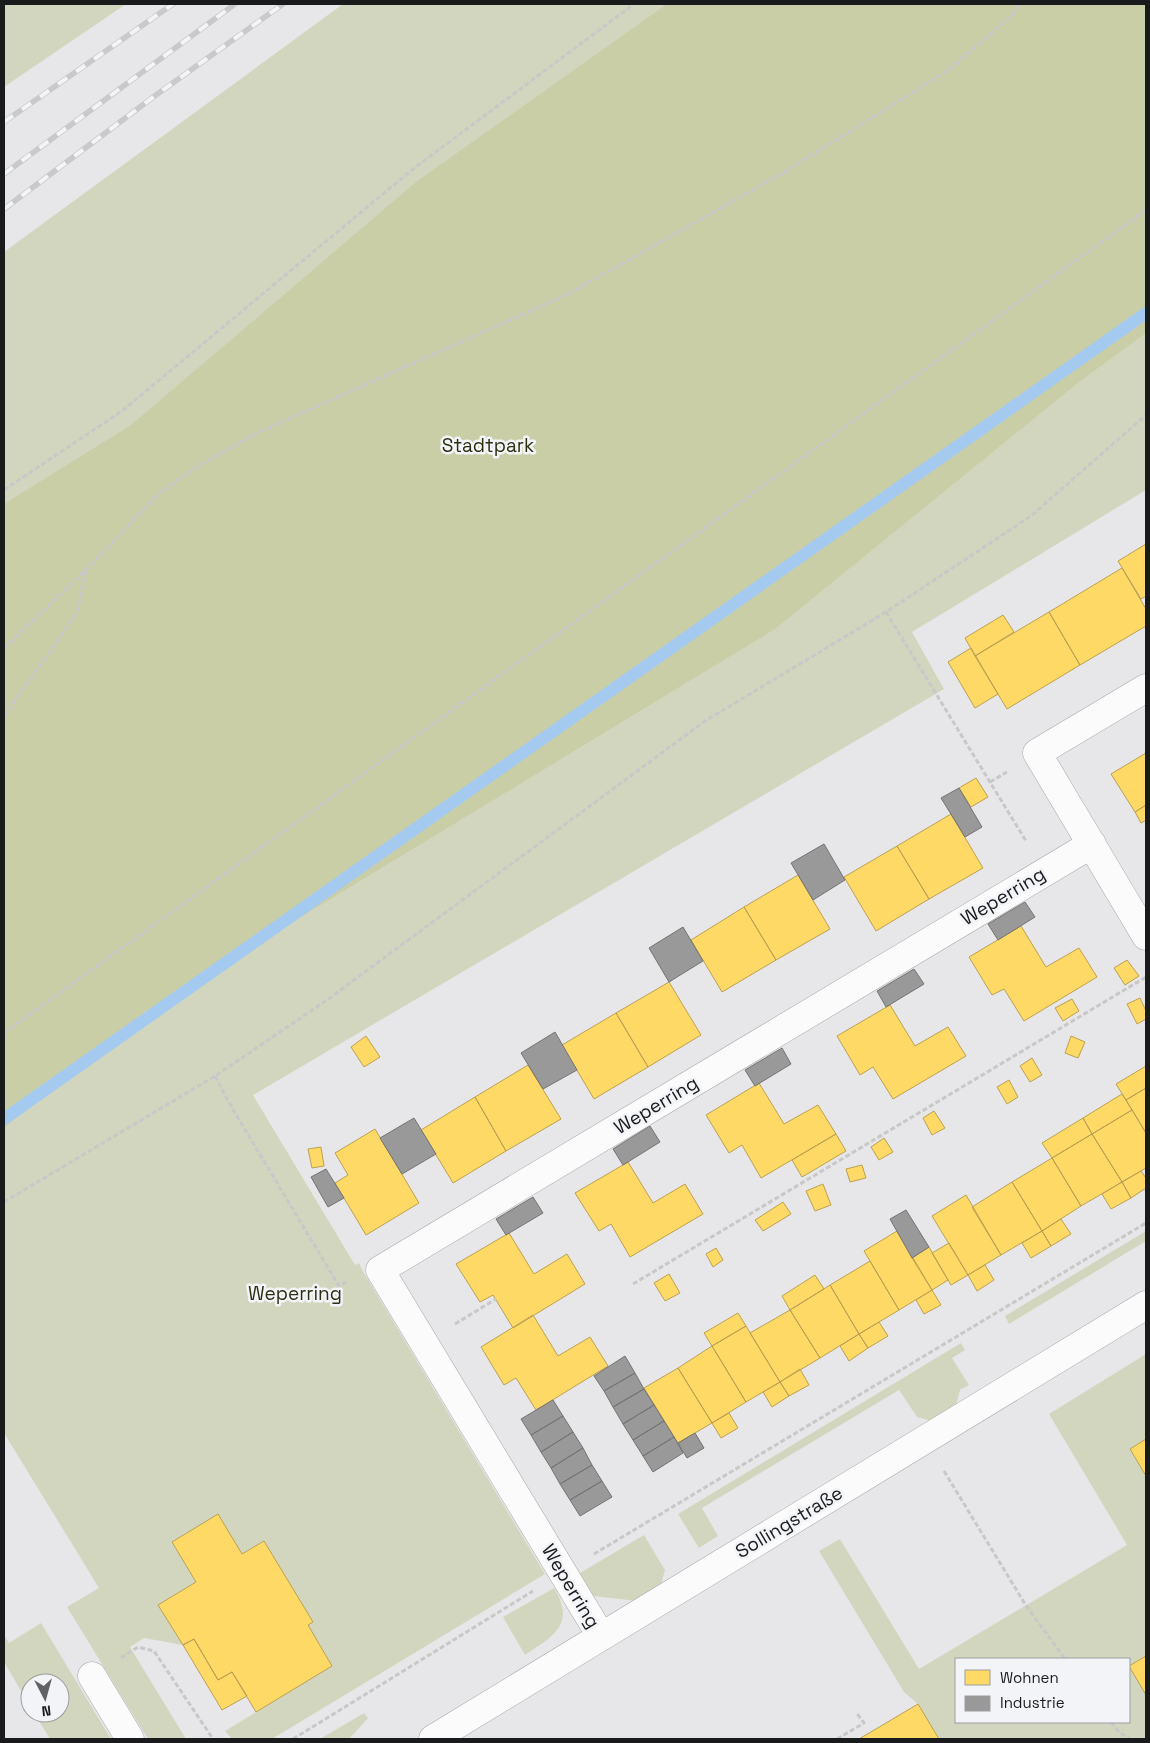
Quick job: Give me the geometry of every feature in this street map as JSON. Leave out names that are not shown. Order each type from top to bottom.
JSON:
[{"type":"street","points":[[1146,688],[1037,753],[1146,936]]},
{"type":"street","name":"Weperring","points":[[601,1636],[380,1270],[1092,844]]},
{"type":"street","name":"Sollingstraße","points":[[433,1739],[1146,1305]]},
{"type":"street","points":[[92,1676],[130,1739]]},
{"type":"path","points":[[4,490],[122,412],[413,169],[634,4]]},
{"type":"path","points":[[4,648],[86,570],[159,493],[200,465],[256,433],[577,289],[781,174],[949,70],[1010,17],[1020,4]]},
{"type":"path","points":[[4,1033],[1146,210]]},
{"type":"path","points":[[4,1202],[215,1076],[327,1000],[705,721],[886,612],[1031,516],[1146,415]]},
{"type":"path","points":[[4,716],[77,613],[86,570]]},
{"type":"path","points":[[886,612],[1044,871]]},
{"type":"path","points":[[632,1284],[1146,977]]},
{"type":"path","points":[[215,1076],[232,1108],[339,1286],[364,1272],[380,1270]]},
{"type":"path","points":[[293,1739],[563,1572],[1146,1222]]},
{"type":"path","points":[[424,1342],[496,1299]]},
{"type":"path","points":[[924,1440],[1025,1604],[1064,1658]]},
{"type":"path","points":[[92,1676],[138,1647],[154,1651],[213,1739]]},
{"type":"path","points":[[837,1739],[864,1724],[856,1712]]},
{"type":"path","points":[[1112,1723],[1119,1732],[1130,1739]]},
{"type":"green space","points":[[4,4],[126,4],[4,87]]},
{"type":"green space","name":"Stadtpark","points":[[343,4],[1146,4],[1146,490],[912,632],[944,689],[253,1095],[355,1265],[359,1263],[545,1574],[272,1739],[232,1739],[225,1731],[256,1712],[308,1625],[312,1622],[263,1541],[158,1605],[183,1645],[144,1638],[130,1647],[186,1739],[148,1739],[67,1607],[99,1588],[4,1433],[4,252]]},
{"type":"green space","name":"Stadtpark","points":[[667,4],[1146,4],[1146,333],[1079,382],[775,629],[143,1013],[4,1128],[4,504],[131,425],[416,182]]},
{"type":"green space","points":[[1146,1231],[1146,1241],[1009,1324],[1005,1316]]},
{"type":"green space","points":[[961,1343],[965,1350],[952,1358],[969,1385],[960,1390],[955,1409],[935,1422],[917,1417],[899,1390],[702,1508],[718,1536],[699,1548],[678,1514]]},
{"type":"green space","points":[[1146,1354],[1146,1739],[939,1739],[918,1704],[904,1692],[819,1551],[840,1539],[919,1669],[1127,1545],[1049,1414]]},
{"type":"green space","points":[[644,1535],[665,1570],[660,1588],[637,1601],[593,1596],[580,1573]]},
{"type":"green space","points":[[554,1588],[563,1611],[559,1628],[545,1642],[525,1655],[503,1617]]},
{"type":"green space","points":[[41,1623],[111,1739],[50,1739],[40,1723],[70,1723],[70,1673],[20,1673],[20,1689],[4,1662],[4,1635],[9,1643]]},
{"type":"green space","points":[[364,1713],[368,1718],[349,1739],[320,1739]]},
{"type":"building: Wohnen","points":[[1146,544],[1146,596],[1141,599],[1118,561]]},
{"type":"building: Wohnen","points":[[1122,568],[1146,609],[1146,626],[1080,665],[1049,612]]},
{"type":"building: Wohnen","points":[[1049,612],[1080,665],[1007,709],[975,656]]},
{"type":"building: Wohnen","points":[[1003,615],[1014,632],[975,656],[965,638]]},
{"type":"building: Wohnen","points":[[971,648],[998,694],[975,708],[948,662]]},
{"type":"building: Wohnen","points":[[1146,753],[1146,805],[1135,812],[1111,774]]},
{"type":"building: Wohnen","points":[[976,778],[988,797],[971,807],[959,788]]},
{"type":"building: Wohnen","points":[[1146,805],[1146,820],[1141,823],[1135,812]]},
{"type":"building: Wohnen","points":[[951,814],[983,868],[929,899],[897,846]]},
{"type":"building: Wohnen","points":[[897,846],[929,899],[876,931],[844,877]]},
{"type":"building: Wohnen","points":[[798,875],[830,929],[776,960],[744,907]]},
{"type":"building: Wohnen","points":[[744,907],[776,960],[722,992],[691,940]]},
{"type":"building: Wohnen","points":[[1021,926],[1046,967],[1079,948],[1097,977],[1024,1021],[1004,989],[992,995],[969,957]]},
{"type":"building: Wohnen","points":[[1127,960],[1139,976],[1125,985],[1114,968]]},
{"type":"building: Wohnen","points":[[669,982],[701,1035],[648,1067],[616,1013]]},
{"type":"building: Wohnen","points":[[1140,998],[1146,1011],[1146,1019],[1137,1024],[1127,1004]]},
{"type":"building: Wohnen","points":[[1072,999],[1079,1011],[1063,1021],[1055,1008]]},
{"type":"building: Wohnen","points":[[890,1005],[915,1046],[948,1027],[966,1056],[893,1099],[873,1067],[860,1075],[837,1036]]},
{"type":"building: Wohnen","points":[[616,1013],[648,1067],[594,1099],[562,1045]]},
{"type":"building: Wohnen","points":[[366,1036],[380,1057],[364,1067],[351,1047]]},
{"type":"building: Wohnen","points":[[1071,1036],[1085,1042],[1078,1058],[1065,1053]]},
{"type":"building: Wohnen","points":[[1032,1058],[1042,1075],[1030,1082],[1020,1066]]},
{"type":"building: Wohnen","points":[[528,1065],[561,1119],[506,1151],[475,1097]]},
{"type":"building: Wohnen","points":[[1146,1066],[1146,1088],[1126,1100],[1116,1084]]},
{"type":"building: Wohnen","points":[[1009,1080],[1018,1097],[1007,1104],[997,1087]]},
{"type":"building: Wohnen","points":[[759,1083],[784,1124],[818,1105],[836,1134],[761,1178],[742,1145],[729,1153],[706,1115]]},
{"type":"building: Wohnen","points":[[1146,1088],[1146,1133],[1126,1100]]},
{"type":"building: Wohnen","points":[[1122,1094],[1132,1110],[1092,1134],[1083,1118]]},
{"type":"building: Wohnen","points":[[475,1097],[506,1151],[453,1183],[421,1130]]},
{"type":"building: Wohnen","points":[[1132,1110],[1146,1133],[1146,1168],[1122,1182],[1092,1134]]},
{"type":"building: Wohnen","points":[[934,1111],[945,1128],[932,1135],[923,1118]]},
{"type":"building: Wohnen","points":[[1083,1118],[1092,1134],[1052,1158],[1042,1143]]},
{"type":"building: Wohnen","points":[[375,1129],[419,1203],[366,1235],[335,1183],[348,1175],[335,1153]]},
{"type":"building: Wohnen","points":[[836,1134],[846,1151],[802,1177],[792,1160]]},
{"type":"building: Wohnen","points":[[1092,1134],[1122,1182],[1081,1206],[1052,1158]]},
{"type":"building: Wohnen","points":[[884,1138],[893,1152],[879,1160],[871,1147]]},
{"type":"building: Wohnen","points":[[321,1147],[324,1166],[312,1168],[308,1149]]},
{"type":"building: Wohnen","points":[[1052,1158],[1081,1206],[1042,1231],[1012,1182]]},
{"type":"building: Wohnen","points":[[628,1162],[653,1203],[685,1184],[703,1214],[630,1257],[611,1224],[599,1231],[575,1193]]},
{"type":"building: Wohnen","points":[[862,1165],[866,1178],[850,1182],[846,1169]]},
{"type":"building: Wohnen","points":[[1141,1171],[1146,1178],[1146,1188],[1131,1198],[1122,1182]]},
{"type":"building: Wohnen","points":[[1012,1182],[1042,1231],[1001,1255],[972,1207]]},
{"type":"building: Wohnen","points":[[1122,1182],[1131,1198],[1111,1209],[1102,1194]]},
{"type":"building: Wohnen","points":[[823,1184],[831,1205],[815,1211],[806,1191]]},
{"type":"building: Wohnen","points":[[966,1195],[1001,1255],[968,1275],[932,1216]]},
{"type":"building: Wohnen","points":[[783,1202],[791,1214],[763,1231],[755,1220]]},
{"type":"building: Wohnen","points":[[1061,1219],[1071,1234],[1051,1246],[1042,1231]]},
{"type":"building: Wohnen","points":[[897,1231],[932,1290],[899,1310],[864,1251]]},
{"type":"building: Wohnen","points":[[1042,1231],[1051,1246],[1031,1258],[1022,1243]]},
{"type":"building: Wohnen","points":[[509,1233],[534,1274],[567,1254],[585,1284],[513,1328],[493,1295],[480,1302],[456,1264]]},
{"type":"building: Wohnen","points":[[949,1243],[968,1275],[951,1285],[932,1253]]},
{"type":"building: Wohnen","points":[[929,1247],[948,1280],[932,1290],[912,1258]]},
{"type":"building: Wohnen","points":[[716,1248],[723,1260],[713,1267],[706,1254]]},
{"type":"building: Wohnen","points":[[870,1261],[899,1310],[859,1334],[830,1285]]},
{"type":"building: Wohnen","points":[[985,1265],[994,1280],[977,1291],[968,1275]]},
{"type":"building: Wohnen","points":[[669,1274],[680,1293],[665,1301],[654,1283]]},
{"type":"building: Wohnen","points":[[815,1275],[824,1289],[790,1310],[782,1296]]},
{"type":"building: Wohnen","points":[[830,1285],[859,1334],[820,1358],[790,1310]]},
{"type":"building: Wohnen","points":[[932,1290],[941,1305],[924,1314],[916,1300]]},
{"type":"building: Wohnen","points":[[790,1310],[820,1358],[780,1382],[750,1333]]},
{"type":"building: Wohnen","points":[[738,1313],[746,1326],[712,1346],[704,1333]]},
{"type":"building: Wohnen","points":[[533,1315],[558,1356],[590,1337],[608,1366],[536,1410],[516,1378],[504,1385],[481,1347]]},
{"type":"building: Wohnen","points":[[879,1322],[888,1336],[868,1348],[859,1334]]},
{"type":"building: Wohnen","points":[[746,1326],[780,1382],[746,1402],[712,1346]]},
{"type":"building: Wohnen","points":[[859,1334],[868,1348],[849,1361],[840,1346]]},
{"type":"building: Wohnen","points":[[712,1346],[746,1402],[712,1423],[678,1368]]},
{"type":"building: Wohnen","points":[[678,1368],[712,1423],[678,1443],[644,1388]]},
{"type":"building: Wohnen","points":[[800,1369],[809,1385],[789,1396],[780,1382]]},
{"type":"building: Wohnen","points":[[780,1382],[789,1396],[772,1407],[763,1392]]},
{"type":"building: Wohnen","points":[[729,1413],[738,1428],[721,1438],[712,1423]]},
{"type":"building: Wohnen","points":[[1146,1439],[1146,1476],[1130,1449]]},
{"type":"building: Wohnen","points":[[218,1514],[242,1554],[264,1541],[313,1622],[308,1625],[332,1666],[256,1712],[232,1672],[218,1680],[194,1639],[183,1645],[158,1605],[196,1582],[172,1542]]},
{"type":"building: Wohnen","points":[[194,1639],[218,1680],[232,1672],[247,1696],[222,1710],[183,1645]]},
{"type":"building: Wohnen","points":[[1146,1656],[1146,1695],[1130,1668],[1130,1665]]},
{"type":"building: Wohnen","points":[[918,1704],[939,1739],[859,1739]]},
{"type":"building: Industrie","points":[[959,788],[982,827],[965,837],[941,798]]},
{"type":"building: Industrie","points":[[824,844],[845,880],[813,900],[791,863]]},
{"type":"building: Industrie","points":[[1025,902],[1035,917],[998,940],[988,924]]},
{"type":"building: Industrie","points":[[683,927],[703,961],[669,982],[649,948]]},
{"type":"building: Industrie","points":[[914,969],[924,984],[886,1007],[877,991]]},
{"type":"building: Industrie","points":[[555,1032],[577,1070],[543,1089],[521,1053]]},
{"type":"building: Industrie","points":[[782,1048],[791,1064],[755,1086],[745,1070]]},
{"type":"building: Industrie","points":[[414,1118],[436,1154],[402,1174],[380,1138]]},
{"type":"building: Industrie","points":[[650,1126],[660,1142],[623,1165],[613,1149]]},
{"type":"building: Industrie","points":[[326,1169],[344,1198],[328,1207],[311,1177]]},
{"type":"building: Industrie","points":[[533,1197],[543,1213],[506,1235],[496,1219]]},
{"type":"building: Industrie","points":[[906,1210],[929,1247],[912,1258],[890,1219]]},
{"type":"building: Industrie","points":[[625,1356],[635,1373],[604,1391],[594,1376]]},
{"type":"building: Industrie","points":[[635,1373],[644,1389],[613,1407],[604,1391]]},
{"type":"building: Industrie","points":[[644,1389],[654,1405],[623,1424],[613,1407]]},
{"type":"building: Industrie","points":[[553,1400],[563,1416],[531,1435],[521,1419]]},
{"type":"building: Industrie","points":[[654,1405],[664,1421],[633,1440],[623,1424]]},
{"type":"building: Industrie","points":[[563,1416],[573,1432],[541,1452],[531,1435]]},
{"type":"building: Industrie","points":[[664,1421],[674,1437],[643,1456],[633,1440]]},
{"type":"building: Industrie","points":[[573,1432],[583,1448],[551,1468],[541,1452]]},
{"type":"building: Industrie","points":[[695,1433],[704,1448],[687,1458],[678,1443]]},
{"type":"building: Industrie","points":[[674,1437],[683,1453],[653,1472],[643,1456]]},
{"type":"building: Industrie","points":[[583,1448],[592,1465],[560,1484],[551,1468]]},
{"type":"building: Industrie","points":[[592,1465],[602,1481],[570,1500],[560,1484]]},
{"type":"building: Industrie","points":[[602,1481],[612,1497],[580,1516],[570,1500]]},
{"type":"waterway","points":[[4,1119],[1146,313]]},
{"type":"railway","points":[[4,122],[173,4]]},
{"type":"railway","points":[[4,174],[235,4]]},
{"type":"railway","points":[[4,209],[156,95],[283,4]]}]
